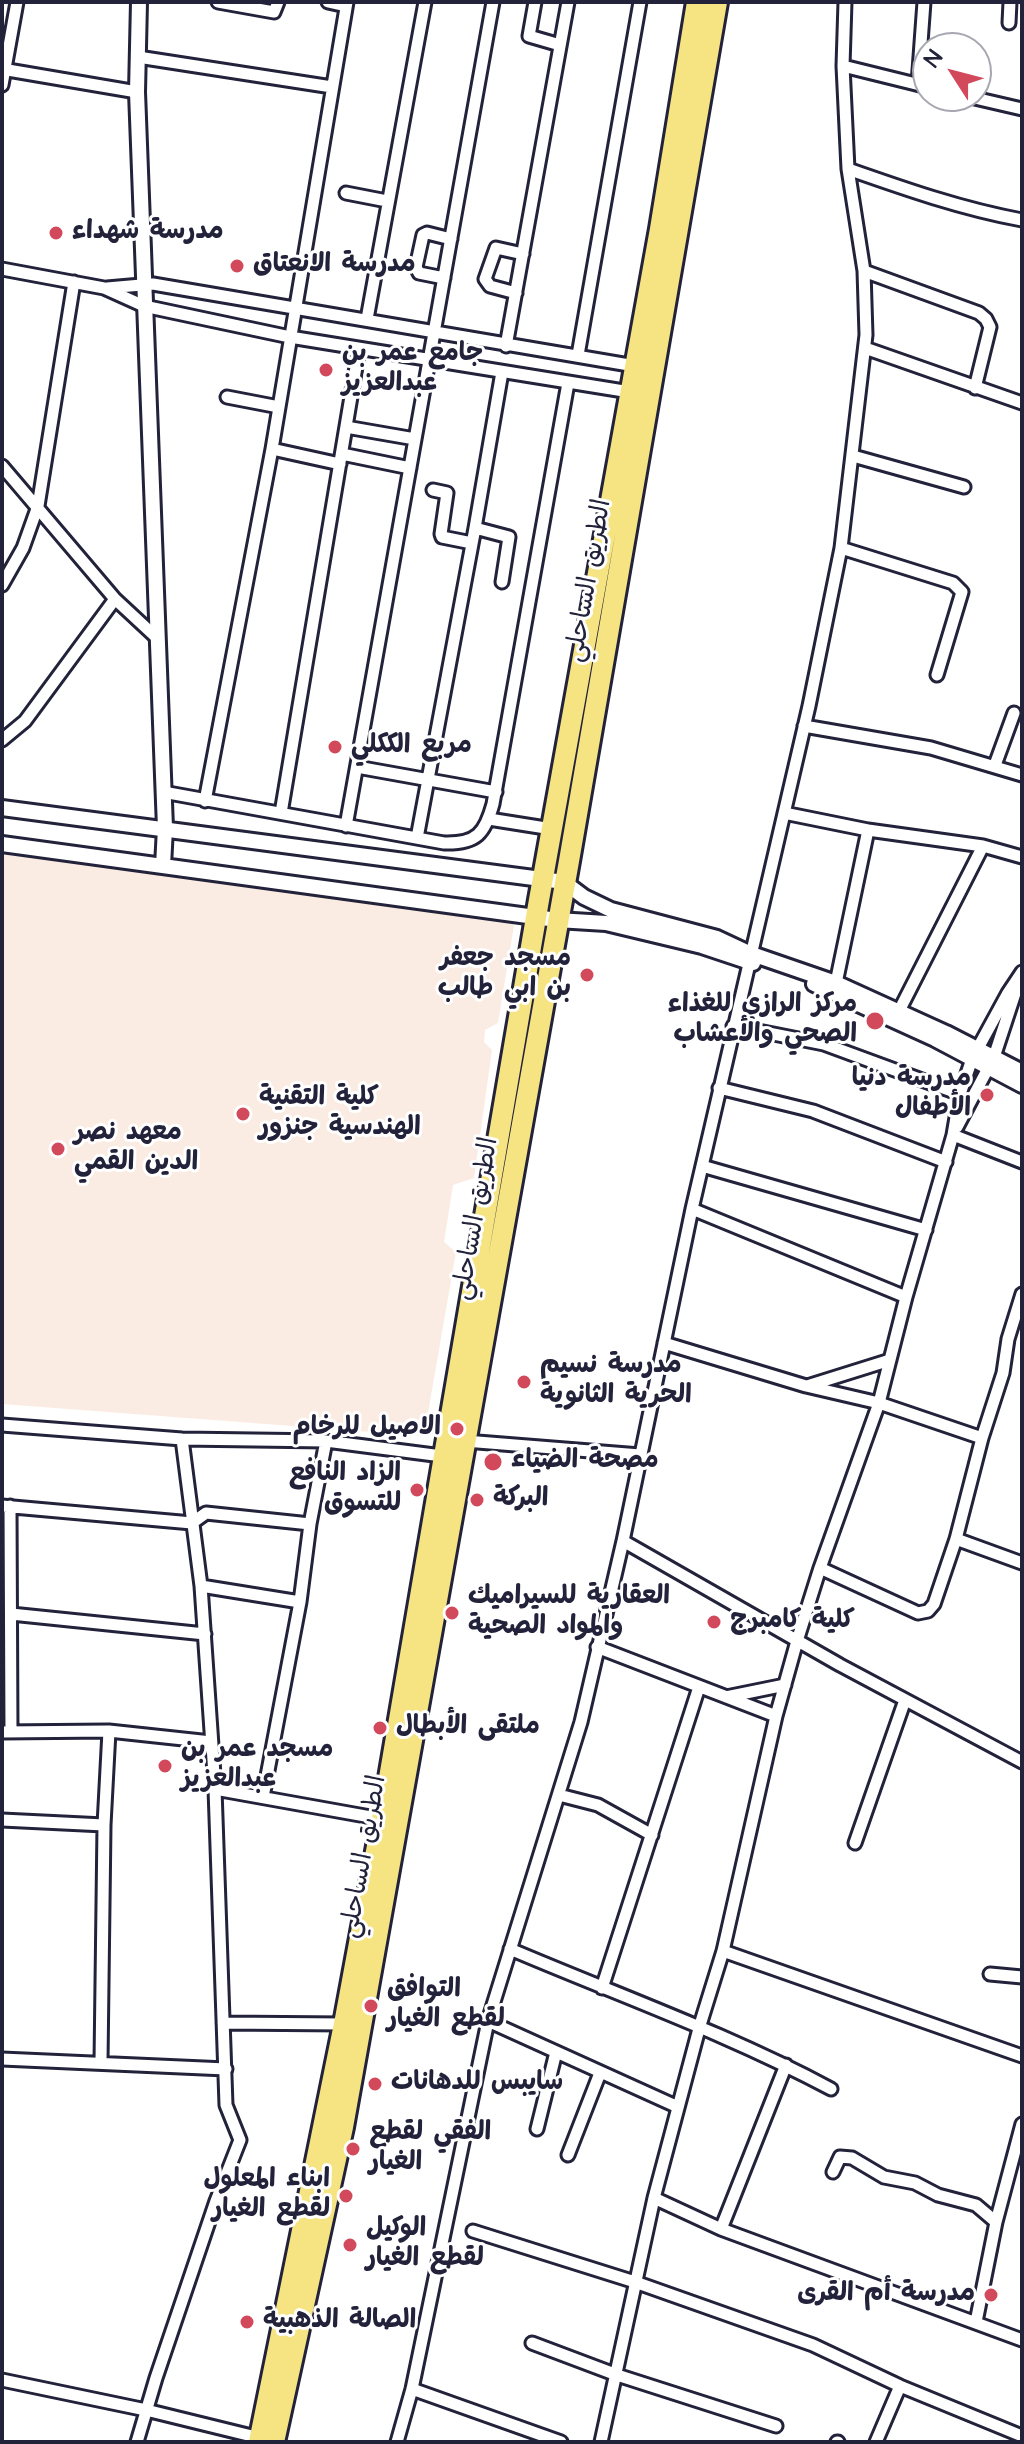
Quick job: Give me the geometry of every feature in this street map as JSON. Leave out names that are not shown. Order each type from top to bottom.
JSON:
[{"type":"highway","name":"الطريق الساحلي","points":[[272,2439],[697,2]]},
{"type":"highway","name":"الطريق الساحلي","points":[[272,2439],[343,2127],[717,2]]},
{"type":"street","points":[[2,85],[17,2]]},
{"type":"street","points":[[139,2],[137,92],[165,828],[163,866]]},
{"type":"street","points":[[218,2],[274,12],[278,2]]},
{"type":"street","points":[[205,801],[272,449],[347,4],[328,2]]},
{"type":"street","points":[[367,319],[425,2]]},
{"type":"street","points":[[346,826],[493,2]]},
{"type":"street","points":[[535,2],[529,36],[560,45]]},
{"type":"street","points":[[506,346],[568,2]]},
{"type":"street","points":[[578,355],[640,2]]},
{"type":"street","points":[[397,2442],[412,2389],[488,2021],[581,1722],[623,1541],[692,1209],[804,726],[841,548],[865,348],[864,271],[848,169],[843,66],[845,2]]},
{"type":"street","points":[[924,2],[924,32]]},
{"type":"street","points":[[1009,23],[1010,2]]},
{"type":"street","points":[[138,57],[332,87]]},
{"type":"street","points":[[843,66],[912,83]]},
{"type":"street","points":[[3,70],[137,92]]},
{"type":"street","points":[[992,102],[1022,109]]},
{"type":"street","points":[[848,169],[903,190],[1022,220]]},
{"type":"street","points":[[346,193],[387,201]]},
{"type":"street","points":[[444,278],[419,273],[416,267],[423,235],[427,233],[451,239]]},
{"type":"street","points":[[516,293],[490,286],[485,279],[496,248],[523,254]]},
{"type":"street","points":[[2,269],[104,288],[144,306],[290,337],[630,392]]},
{"type":"street","points":[[864,271],[979,313],[986,319],[990,327],[975,388]]},
{"type":"street","points":[[2,585],[23,548],[38,506],[74,282]]},
{"type":"street","points":[[104,288],[153,284],[635,366]]},
{"type":"street","points":[[865,348],[1022,403]]},
{"type":"street","points":[[281,813],[359,349]]},
{"type":"street","points":[[417,838],[502,372]]},
{"type":"street","points":[[163,792],[444,843],[471,840],[487,826],[496,792],[568,383]]},
{"type":"street","points":[[227,397],[279,407]]},
{"type":"street","points":[[346,427],[415,439]]},
{"type":"street","points":[[272,449],[410,468]]},
{"type":"street","points":[[853,456],[964,487]]},
{"type":"street","points":[[2,466],[115,599],[157,638]]},
{"type":"street","points":[[433,490],[447,493],[442,537],[472,543]]},
{"type":"street","points":[[475,528],[509,537],[502,582]]},
{"type":"street","points":[[841,548],[959,587],[962,592],[937,675]]},
{"type":"street","points":[[2,740],[25,721],[115,599]]},
{"type":"street","points":[[995,765],[1014,713]]},
{"type":"street","points":[[804,726],[931,748],[1022,775]]},
{"type":"street","points":[[357,767],[496,792]]},
{"type":"street","points":[[2,808],[564,882],[584,897],[611,910],[717,938],[748,957],[975,1054]]},
{"type":"street","points":[[784,813],[868,830],[983,846],[1022,857]]},
{"type":"street","points":[[489,819],[552,829]]},
{"type":"street","points":[[836,983],[868,830]]},
{"type":"street","points":[[2,844],[557,920],[606,923],[748,957],[836,983],[899,1011],[991,1062],[1022,1072]]},
{"type":"street","points":[[899,1011],[983,846]]},
{"type":"street","points":[[601,2442],[654,2198],[723,1951],[776,1716],[797,1641],[879,1403],[954,1133],[960,1094],[975,1054],[1022,972]]},
{"type":"street","points":[[954,1133],[991,1062],[1022,972]]},
{"type":"street","points":[[733,1026],[824,1044],[960,1094]]},
{"type":"street","points":[[991,1062],[1022,1085]]},
{"type":"street","points":[[719,1088],[813,1111],[946,1162]]},
{"type":"street","points":[[954,1133],[1022,1162]]},
{"type":"street","points":[[702,1166],[926,1230]]},
{"type":"street","points":[[692,1209],[906,1297]]},
{"type":"street","points":[[820,1568],[922,1614],[934,1604],[956,1539],[1022,1294]]},
{"type":"street","points":[[664,1343],[806,1386],[879,1403],[982,1438]]},
{"type":"street","points":[[806,1386],[890,1360]]},
{"type":"street","points":[[2,1425],[182,1439],[326,1441],[442,1456]]},
{"type":"street","points":[[137,2442],[216,2201],[239,2149],[239,2132],[226,2105],[215,1789],[205,1634],[182,1439]]},
{"type":"street","points":[[263,1797],[300,1602],[310,1524],[326,1441]]},
{"type":"street","points":[[465,1441],[640,1455]]},
{"type":"street","points":[[211,1742],[109,1731],[6,1732],[11,1614],[6,1506],[192,1523],[206,1513],[310,1524]]},
{"type":"street","points":[[956,1539],[1022,1563]]},
{"type":"street","points":[[623,1541],[797,1641],[1022,1762]]},
{"type":"street","points":[[201,1586],[300,1602]]},
{"type":"street","points":[[11,1614],[205,1634]]},
{"type":"street","points":[[597,1647],[776,1716]]},
{"type":"street","points":[[726,1697],[785,1685]]},
{"type":"street","points":[[602,1988],[699,1687]]},
{"type":"street","points":[[855,1843],[905,1700]]},
{"type":"street","points":[[101,2062],[104,1825],[109,1731]]},
{"type":"street","points":[[215,1789],[382,1819]]},
{"type":"street","points":[[559,1795],[598,1805],[652,1835]]},
{"type":"street","points":[[2,1820],[104,1825]]},
{"type":"street","points":[[510,1949],[700,2025],[831,2089]]},
{"type":"street","points":[[723,1951],[1022,2056]]},
{"type":"street","points":[[990,1974],[1022,1977]]},
{"type":"street","points":[[488,2021],[678,2107]]},
{"type":"street","points":[[223,2023],[344,2024]]},
{"type":"street","points":[[537,2129],[556,2052]]},
{"type":"street","points":[[2,2059],[226,2069]]},
{"type":"street","points":[[721,2229],[786,2065]]},
{"type":"street","points":[[568,2155],[600,2073]]},
{"type":"street","points":[[976,2322],[996,2222],[1022,2124]]},
{"type":"street","points":[[833,2172],[840,2157],[845,2156],[884,2177],[915,2183],[938,2195],[976,2205],[996,2222]]},
{"type":"street","points":[[654,2198],[721,2229],[1022,2340]]},
{"type":"street","points":[[473,2231],[635,2282],[813,2345],[900,2386],[1022,2436]]},
{"type":"street","points":[[532,2343],[617,2375],[776,2426]]},
{"type":"street","points":[[2,2380],[272,2439]]},
{"type":"street","points":[[876,2442],[900,2386]]},
{"type":"street","points":[[412,2389],[561,2442]]},
{"type":"shaded area","name":"كلية التقنية الهندسية جنزور","points":[[2,852],[502,918],[514,925],[498,1023],[485,1030],[484,1042],[492,1050],[474,1178],[453,1185],[444,1242],[456,1252],[424,1436],[2,1404]]},
{"type":"place","name":"مدرسة شهداء","points":[[56,233]]},
{"type":"place","name":"مدرسة الانعتاق","points":[[237,266]]},
{"type":"place","name":"جامع عمر بن عبدالعزيز","points":[[326,370]]},
{"type":"place","name":"مربع الككلي","points":[[335,747]]},
{"type":"place","name":"مسجد جعفر بن ابي طالب","points":[[587,975]]},
{"type":"place","name":"مركز الرازي للغذاء الصحي والأعشاب","points":[[875,1021]]},
{"type":"place","name":"مدرسة دنيا الأطفال","points":[[987,1095]]},
{"type":"place","name":"كلية التقنية الهندسية جنزور","points":[[243,1114]]},
{"type":"place","name":"معهد نصر الدين القمي","points":[[58,1149]]},
{"type":"place","name":"مدرسة نسيم الحرية الثانوية","points":[[524,1382]]},
{"type":"place","name":"الاصيل للرخام","points":[[457,1429]]},
{"type":"place","name":"مصحة الضياء","points":[[493,1462]]},
{"type":"place","name":"الزاد النافع للتسوق","points":[[417,1490]]},
{"type":"place","name":"البركة","points":[[477,1500]]},
{"type":"place","name":"العقارية للسيراميك والمواد الصحية","points":[[452,1613]]},
{"type":"place","name":"كلية كامبرج","points":[[714,1622]]},
{"type":"place","name":"ملتقى الأبطال","points":[[380,1728]]},
{"type":"place","name":"مسجد عمر بن عبدالعزيز","points":[[165,1766]]},
{"type":"place","name":"التوافق لقطع الغيار","points":[[371,2006]]},
{"type":"place","name":"سايبس للدهانات","points":[[375,2084]]},
{"type":"place","name":"الفقي لقطع الغيار","points":[[353,2149]]},
{"type":"place","name":"ابناء المعلول لقطع الغيار","points":[[346,2196]]},
{"type":"place","name":"الوكيل لقطع الغيار","points":[[350,2245]]},
{"type":"place","name":"مدرسة أم القرى","points":[[991,2295]]},
{"type":"place","name":"الصالة الذهبية","points":[[247,2322]]}]
